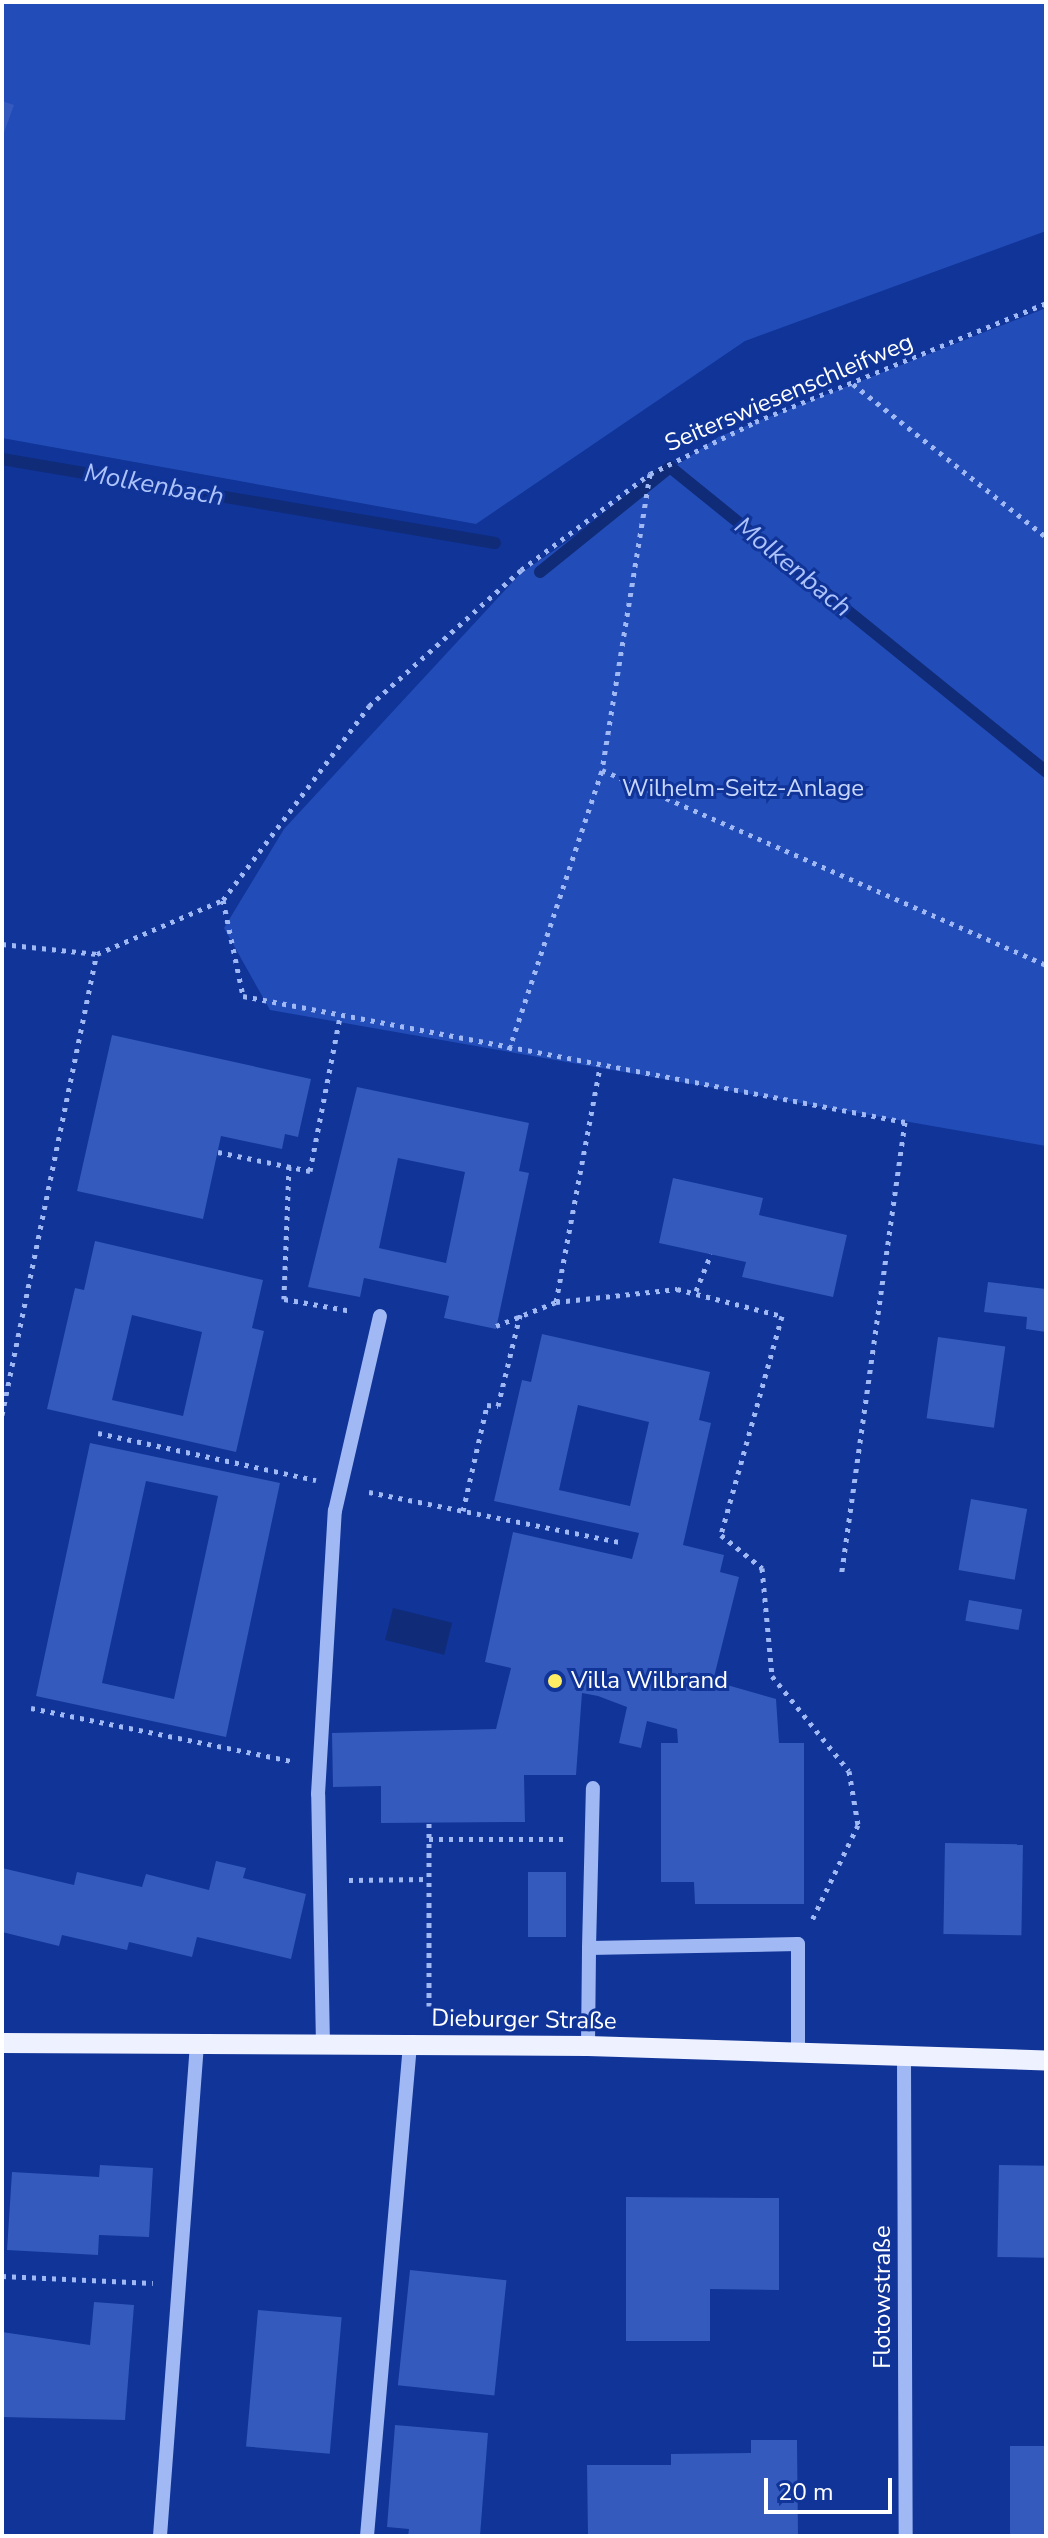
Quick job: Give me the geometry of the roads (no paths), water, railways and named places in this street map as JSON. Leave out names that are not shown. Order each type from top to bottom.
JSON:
[{"type":"main road","name":"Dieburger Straße","points":[[2,2043],[588,2046],[798,2055],[1046,2060]]},
{"type":"street","points":[[323,2045],[319,1766],[335,1511],[380,1316]]},
{"type":"street","points":[[588,2046],[593,1788]]},
{"type":"street","points":[[589,1948],[798,1944],[798,2055]]},
{"type":"street","points":[[160,2536],[197,2044]]},
{"type":"street","points":[[367,2536],[410,2045]]},
{"type":"street","name":"Flotowstraße","points":[[904,2058],[906,2536]]},
{"type":"waterway","name":"Molkenbach","points":[[2,459],[495,543]]},
{"type":"waterway","name":"Molkenbach","points":[[540,572],[670,467],[1046,772]]},
{"type":"place","name":"Villa Wilbrand","points":[[555,1681]]},
{"type":"park label","name":"Wilhelm-Seitz-Anlage","points":[[743,789]]}]
